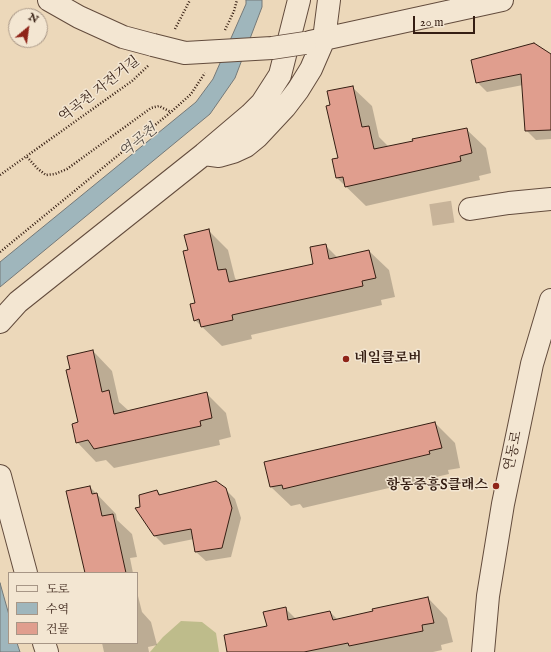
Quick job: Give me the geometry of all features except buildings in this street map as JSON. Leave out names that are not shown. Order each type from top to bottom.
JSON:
[{"type":"street","points":[[49,0],[79,17],[123,37],[152,54],[272,48],[314,41],[502,0]]},
{"type":"street","points":[[0,322],[18,302],[204,154],[262,103],[280,75],[299,0]]},
{"type":"street","points":[[204,154],[219,156],[246,146],[257,137],[298,90],[310,69],[314,41],[328,0]]},
{"type":"street","points":[[470,209],[551,199]]},
{"type":"street","name":"연동로","points":[[482,652],[488,596],[503,504],[532,364],[551,300]]},
{"type":"street","points":[[0,476],[26,572]]},
{"type":"path","points":[[173,32],[190,0]]},
{"type":"path","points":[[224,31],[234,11],[237,0]]},
{"type":"path","name":"역곡천 자전거길","points":[[0,175],[132,81],[152,54]]},
{"type":"path","points":[[0,252],[172,112],[191,94],[206,72]]},
{"type":"path","points":[[27,157],[46,175],[55,174],[67,169],[151,108],[159,106],[172,112]]},
{"type":"shaded area","points":[[181,621],[202,622],[216,633],[219,652],[150,652],[163,637]]},
{"type":"water","points":[[246,0],[262,0],[262,7],[235,78],[210,114],[0,287],[0,262],[196,102],[213,79],[246,4]]},
{"type":"water","points":[[0,583],[8,611],[8,644],[17,644],[20,652],[0,652]]},
{"type":"tunnel","points":[[431,215],[470,209]]},
{"type":"place","name":"네일클로버","points":[[346,359]]},
{"type":"place","name":"항동중흥S클래스","points":[[496,486]]},
{"type":"water label","name":"역곡천","points":[[139,142]]}]
